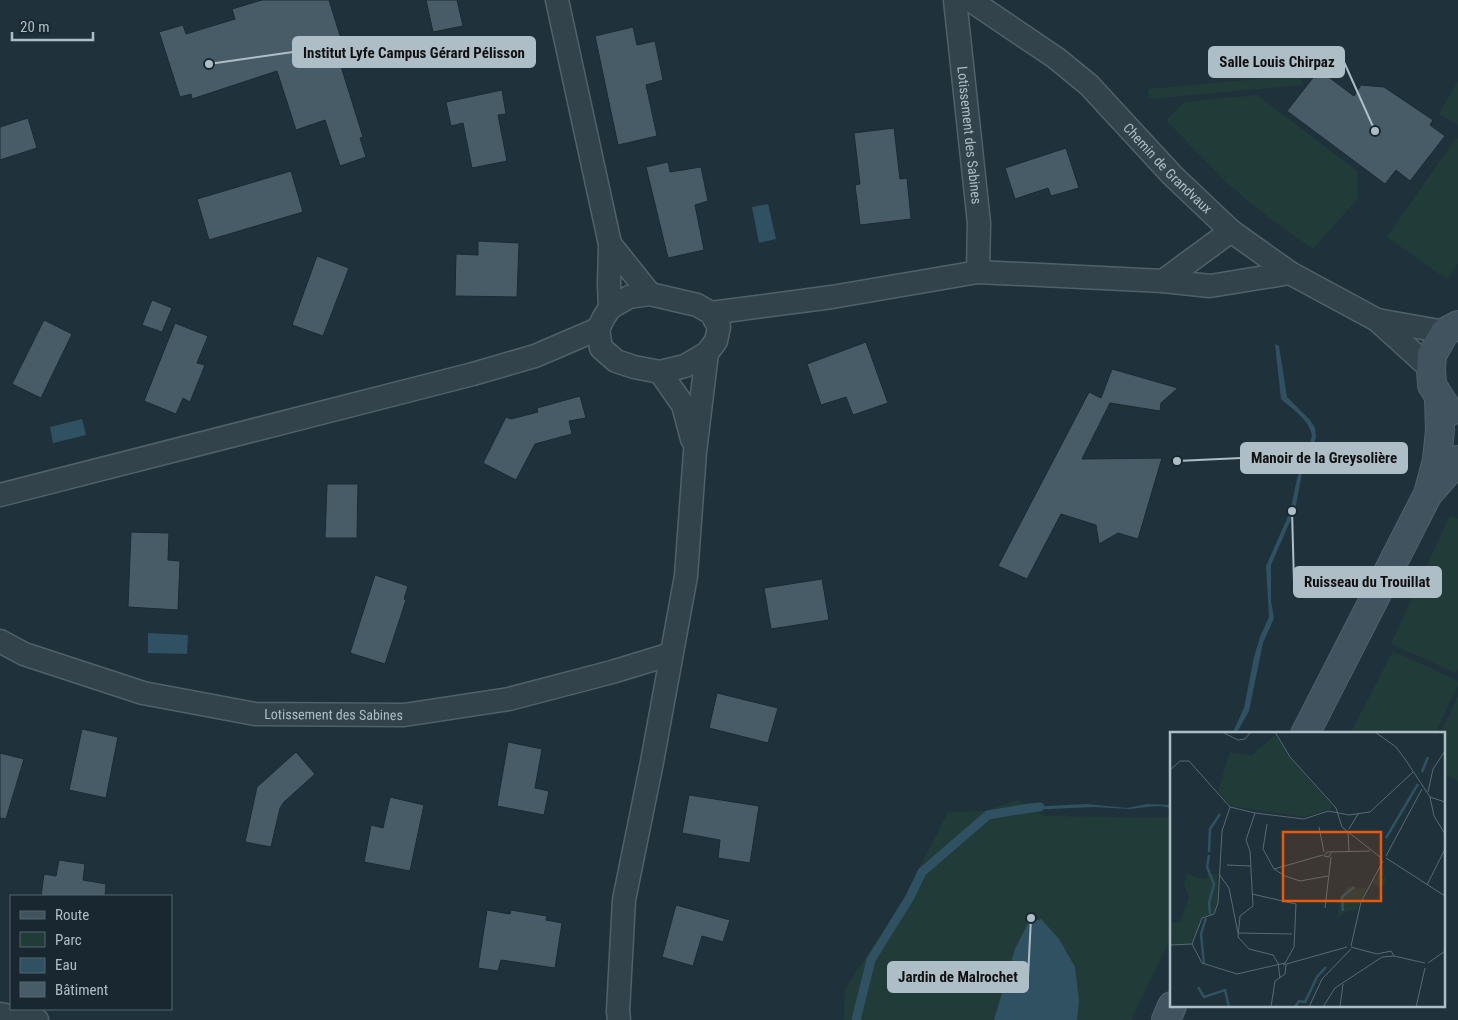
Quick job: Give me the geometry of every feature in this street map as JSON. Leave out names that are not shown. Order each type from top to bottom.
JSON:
[{"type":"main road","points":[[1452,328],[1432,354],[1431,370],[1432,385],[1451,415],[1458,421]]},
{"type":"main road","points":[[1307,732],[1428,494],[1437,460],[1440,430],[1439,398]]},
{"type":"main road","points":[[1428,494],[1458,460]]},
{"type":"main road","points":[[1166,1020],[1171,1008]]},
{"type":"street","points":[[556,0],[610,244],[610,308],[599,338]]},
{"type":"street","name":"Lotissement des Sabines","points":[[955,0],[979,223],[978,272]]},
{"type":"street","name":"Chemin de Grandvaux","points":[[970,0],[1056,58],[1089,84],[1172,175],[1232,231],[1290,272],[1377,320],[1431,370]]},
{"type":"street","points":[[1163,281],[1232,231]]},
{"type":"street","points":[[610,244],[650,294]]},
{"type":"street","points":[[711,313],[811,300],[978,272],[1163,281],[1210,286],[1290,272]]},
{"type":"street","points":[[610,308],[629,298],[650,294],[697,305],[711,313],[719,327],[712,347],[695,452],[686,576],[652,762],[624,900],[619,1020]]},
{"type":"street","points":[[599,338],[616,361],[660,372],[685,366],[737,326],[766,312],[811,300]]},
{"type":"street","name":"Chemin de Grandvaux","points":[[1377,320],[1452,328]]},
{"type":"street","points":[[0,495],[473,374],[599,338]]},
{"type":"street","points":[[660,372],[683,405],[695,452]]},
{"type":"street","name":"Lotissement des Sabines","points":[[0,641],[24,654],[143,692],[255,714],[404,715],[509,699],[612,672],[671,654]]},
{"type":"street","points":[[0,1014],[37,1020]]},
{"type":"green space","points":[[1301,75],[1302,85],[1149,99],[1148,89]]},
{"type":"green space","points":[[1458,81],[1458,125],[1439,114]]},
{"type":"green space","points":[[1257,95],[1357,171],[1358,198],[1313,249],[1269,218],[1225,181],[1166,120],[1185,102]]},
{"type":"green space","points":[[1456,138],[1458,139],[1458,263],[1447,279],[1387,237]]},
{"type":"green space","points":[[1450,515],[1458,519],[1458,669],[1456,673],[1391,644]]},
{"type":"green space","points":[[1393,651],[1458,681],[1458,685],[1436,732],[1351,732]]},
{"type":"green space","points":[[1458,696],[1458,781],[1446,775],[1446,732],[1441,732]]},
{"type":"green space","points":[[1018,800],[1044,816],[1170,818],[1170,939],[1131,1020],[844,1020],[845,989],[902,902],[948,812],[984,811]]},
{"type":"water","points":[[768,204],[776,239],[759,243],[752,207]]},
{"type":"water","points":[[1275,344],[1279,346],[1287,397],[1310,420],[1315,428],[1316,437],[1302,473],[1295,510],[1271,565],[1271,601],[1274,618],[1263,643],[1249,711],[1237,732],[1233,732],[1244,708],[1254,657],[1269,617],[1266,566],[1290,512],[1297,479],[1312,436],[1311,430],[1304,420],[1281,399]]},
{"type":"water","points":[[82,419],[86,435],[53,443],[50,427]]},
{"type":"water","points":[[148,633],[188,635],[187,654],[148,653]]},
{"type":"water","points":[[1086,804],[1127,808],[1147,804],[1170,805],[1170,808],[1160,806],[1131,809],[1093,807],[1031,809],[1029,807]]},
{"type":"water","points":[[1041,919],[1059,939],[1075,967],[1079,1001],[1077,1020],[994,1020],[1015,949],[1028,923]]},
{"type":"building","points":[[262,0],[329,0],[347,58],[339,60],[363,137],[360,138],[366,157],[340,166],[325,120],[296,130],[277,71],[192,99],[191,94],[180,97],[159,32],[183,25],[186,34],[235,19],[232,9]]},
{"type":"building","points":[[426,0],[457,0],[463,26],[433,32]]},
{"type":"building","points":[[633,27],[637,45],[655,41],[663,80],[646,85],[657,136],[618,145],[595,36]]},
{"type":"building","points":[[1319,70],[1354,96],[1361,85],[1384,87],[1433,120],[1430,125],[1445,136],[1410,181],[1396,170],[1385,184],[1287,111]]},
{"type":"building","points":[[502,90],[506,114],[498,115],[507,161],[472,168],[463,123],[451,126],[446,102]]},
{"type":"building","points":[[28,118],[37,148],[0,160],[0,127]]},
{"type":"building","points":[[894,128],[900,179],[907,178],[911,219],[860,225],[855,185],[860,184],[854,133]]},
{"type":"building","points":[[1066,148],[1079,188],[1051,196],[1048,188],[1015,199],[1005,168]]},
{"type":"building","points":[[668,162],[670,172],[701,167],[708,201],[695,205],[704,250],[668,258],[646,167]]},
{"type":"building","points":[[291,171],[303,212],[209,240],[197,199]]},
{"type":"building","points":[[478,241],[519,243],[517,297],[455,296],[456,254],[478,255]]},
{"type":"building","points":[[317,256],[349,268],[323,336],[292,325]]},
{"type":"building","points":[[152,300],[172,308],[162,332],[142,325]]},
{"type":"building","points":[[44,320],[72,334],[41,398],[12,384]]},
{"type":"building","points":[[175,323],[208,336],[197,363],[205,365],[190,402],[183,398],[176,414],[144,401]]},
{"type":"building","points":[[866,342],[888,403],[853,415],[846,397],[821,405],[807,364]]},
{"type":"building","points":[[1112,369],[1178,388],[1161,403],[1160,411],[1110,403],[1082,459],[1162,458],[1138,539],[1118,533],[1099,544],[1096,525],[1061,514],[1027,579],[998,566],[1089,392],[1101,398]]},
{"type":"building","points":[[580,396],[586,418],[569,421],[572,434],[535,444],[516,480],[483,463],[506,417],[511,419],[538,412],[537,408]]},
{"type":"building","points":[[327,484],[358,484],[357,538],[325,538]]},
{"type":"building","points":[[131,532],[169,533],[168,560],[180,561],[178,610],[128,607]]},
{"type":"building","points":[[375,575],[408,586],[404,599],[406,600],[385,664],[350,653]]},
{"type":"building","points":[[822,579],[829,620],[771,629],[764,588]]},
{"type":"building","points":[[717,693],[778,708],[768,743],[709,728]]},
{"type":"building","points":[[82,729],[118,737],[106,798],[69,790]]},
{"type":"building","points":[[508,742],[542,749],[535,788],[549,791],[544,815],[497,806]]},
{"type":"building","points":[[296,752],[315,774],[284,802],[280,808],[271,847],[245,842],[257,787]]},
{"type":"building","points":[[0,753],[24,759],[6,819],[0,818]]},
{"type":"building","points":[[689,795],[759,806],[750,863],[718,858],[720,840],[682,833]]},
{"type":"building","points":[[390,797],[424,805],[410,871],[364,862],[371,825],[383,828]]},
{"type":"building","points":[[59,860],[85,864],[83,880],[106,884],[105,895],[41,895],[44,874],[56,876]]},
{"type":"building","points":[[676,905],[730,920],[723,942],[702,936],[693,966],[662,957]]},
{"type":"building","points":[[487,910],[510,914],[511,910],[547,916],[546,920],[562,923],[555,968],[501,960],[498,971],[478,968]]},
{"type":"waterway","points":[[856,1020],[871,960],[910,897],[922,872],[988,815],[1040,807]]},
{"type":"place","name":"Institut Lyfe Campus Gérard Pélisson","points":[[209,64]]},
{"type":"place","name":"Salle Louis Chirpaz","points":[[1375,131]]},
{"type":"place","name":"Manoir de la Greysolière","points":[[1177,461]]},
{"type":"place","name":"Ruisseau du Trouillat","points":[[1292,511]]},
{"type":"place","name":"Jardin de Malrochet","points":[[1031,918]]}]
